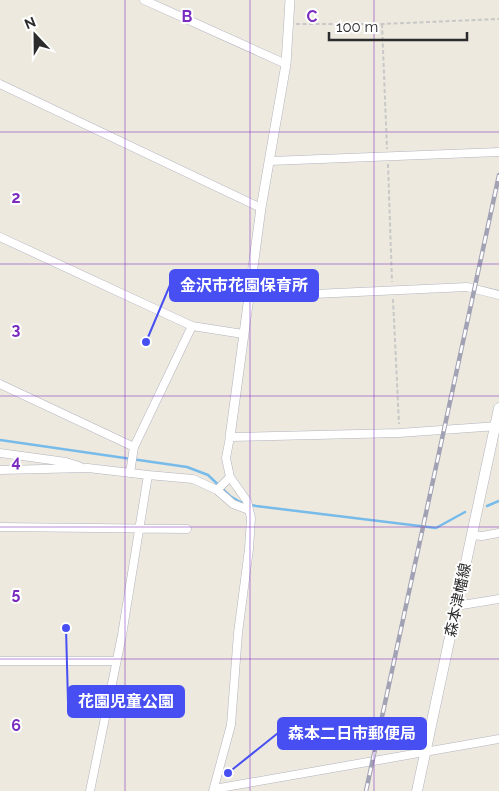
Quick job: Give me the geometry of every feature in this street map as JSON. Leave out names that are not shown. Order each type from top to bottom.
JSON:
[{"type":"main road","name":"森本津幡線","points":[[417,791],[471,535],[497,426],[499,408]]},
{"type":"street","points":[[144,0],[286,64]]},
{"type":"street","points":[[290,0],[286,64],[248,297],[226,458],[230,477],[248,506],[251,518],[238,633],[231,724],[214,790],[499,739]]},
{"type":"street","points":[[0,84],[262,208]]},
{"type":"street","points":[[270,161],[499,152]]},
{"type":"street","points":[[0,237],[192,326],[243,334]]},
{"type":"street","points":[[248,297],[468,287],[499,295]]},
{"type":"street","points":[[130,473],[132,454],[192,326]]},
{"type":"street","points":[[0,384],[132,454]]},
{"type":"street","points":[[230,437],[399,433],[497,426]]},
{"type":"street","points":[[0,453],[66,462],[88,468]]},
{"type":"street","points":[[0,470],[88,468],[148,476],[193,478],[220,487],[233,504],[248,506]]},
{"type":"street","points":[[90,791],[122,635],[148,476]]},
{"type":"street","points":[[220,487],[230,477]]},
{"type":"street","points":[[0,527],[187,529]]},
{"type":"street","points":[[471,535],[482,536],[499,533]]},
{"type":"street","points":[[456,606],[499,600]]},
{"type":"street","points":[[0,661],[116,662]]},
{"type":"path","points":[[289,24],[382,24],[499,19]]},
{"type":"path","points":[[382,24],[399,433]]},
{"type":"waterway","points":[[0,440],[187,467],[208,475],[230,496],[240,502],[256,506],[436,528],[465,512]]},
{"type":"waterway","points":[[487,506],[499,501]]},
{"type":"railway","points":[[366,791],[499,175]]},
{"type":"place","name":"金沢市花園保育所","points":[[146,342]]},
{"type":"place","name":"花園児童公園","points":[[66,628]]},
{"type":"place","name":"森本二日市郵便局","points":[[228,773]]}]
